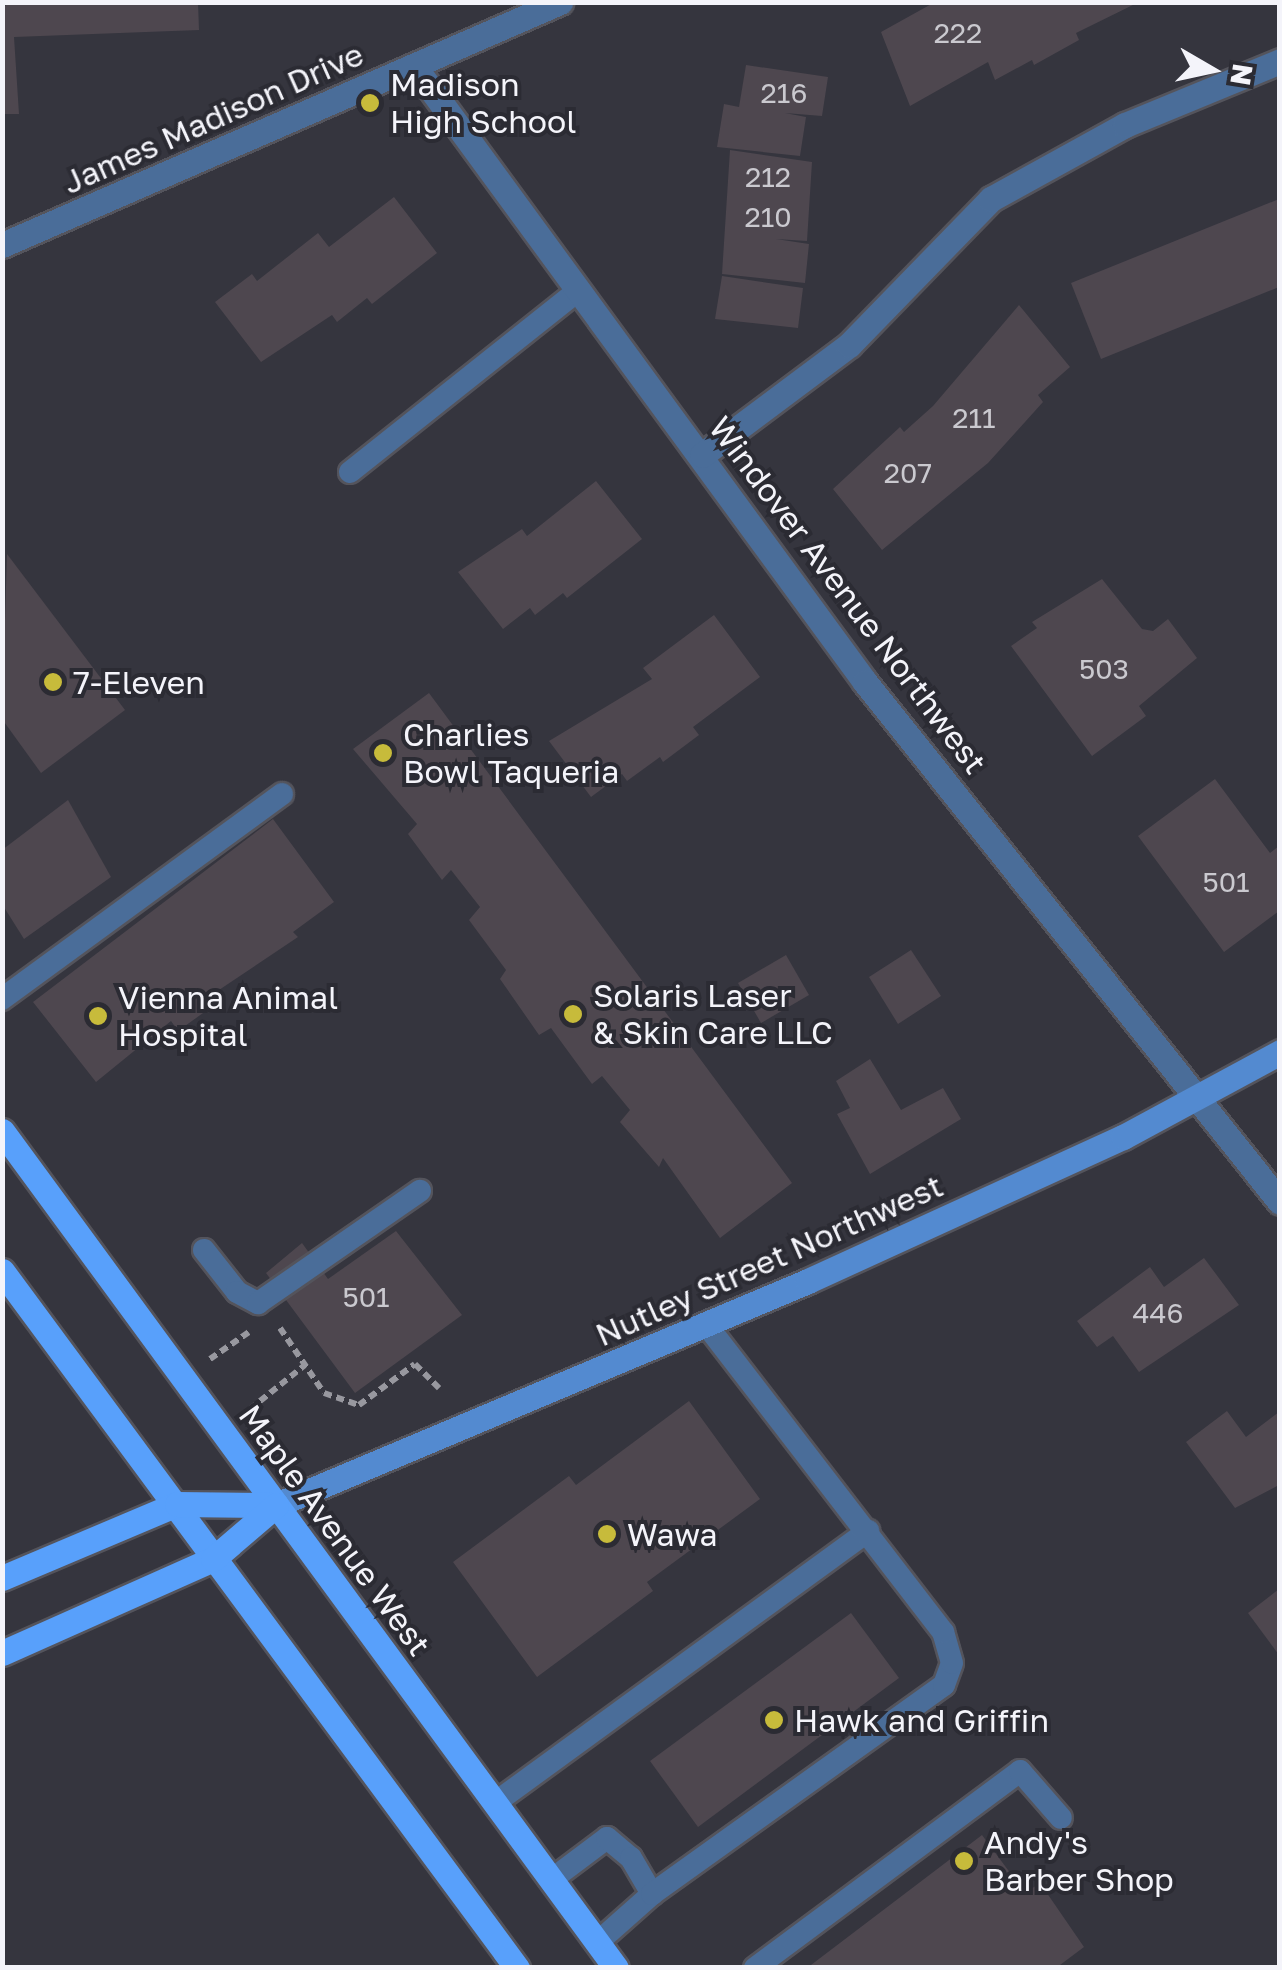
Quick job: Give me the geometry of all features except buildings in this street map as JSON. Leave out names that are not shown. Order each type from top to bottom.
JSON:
[{"type":"main road","name":"Maple Avenue West","points":[[2,1131],[616,1968]]},
{"type":"main road","points":[[2,1271],[517,1968]]},
{"type":"main road","points":[[2,1578],[176,1504],[276,1505]]},
{"type":"main road","points":[[2,1653],[213,1559],[276,1505]]},
{"type":"street","name":"James Madison Drive","points":[[2,246],[560,2]]},
{"type":"street","points":[[702,455],[849,344],[991,200],[1125,125],[1280,61]]},
{"type":"street","name":"Windover Avenue Northwest","points":[[414,66],[865,682],[1194,1102],[1280,1202]]},
{"type":"street","name":"Nutley Street Northwest","points":[[276,1505],[708,1325],[1194,1102],[1280,1052]]},
{"type":"lane","points":[[350,472],[576,292]]},
{"type":"lane","points":[[2,999],[282,794]]},
{"type":"lane","points":[[204,1250],[237,1292],[258,1303],[420,1191]]},
{"type":"lane","points":[[598,1942],[652,1894],[944,1685],[952,1663],[943,1632],[708,1325]]},
{"type":"lane","points":[[495,1803],[868,1532]]},
{"type":"lane","points":[[755,1968],[1020,1771],[1061,1818]]},
{"type":"lane","points":[[551,1880],[606,1838],[631,1858],[652,1894]]},
{"type":"path","points":[[209,1359],[258,1327]]},
{"type":"path","points":[[268,1327],[279,1328],[324,1393],[358,1405],[415,1364],[440,1388]]},
{"type":"path","points":[[250,1410],[305,1365]]},
{"type":"place","name":"Madison High School","points":[[370,103]]},
{"type":"place","name":"7-Eleven","points":[[53,682]]},
{"type":"place","name":"Charlies Bowl Taqueria","points":[[383,753]]},
{"type":"place","name":"Solaris Laser & Skin Care LLC","points":[[573,1014]]},
{"type":"place","name":"Vienna Animal Hospital","points":[[98,1016]]},
{"type":"place","name":"Wawa","points":[[607,1534]]},
{"type":"place","name":"Hawk and Griffin","points":[[774,1720]]},
{"type":"place","name":"Andy's Barber Shop","points":[[964,1861]]}]
